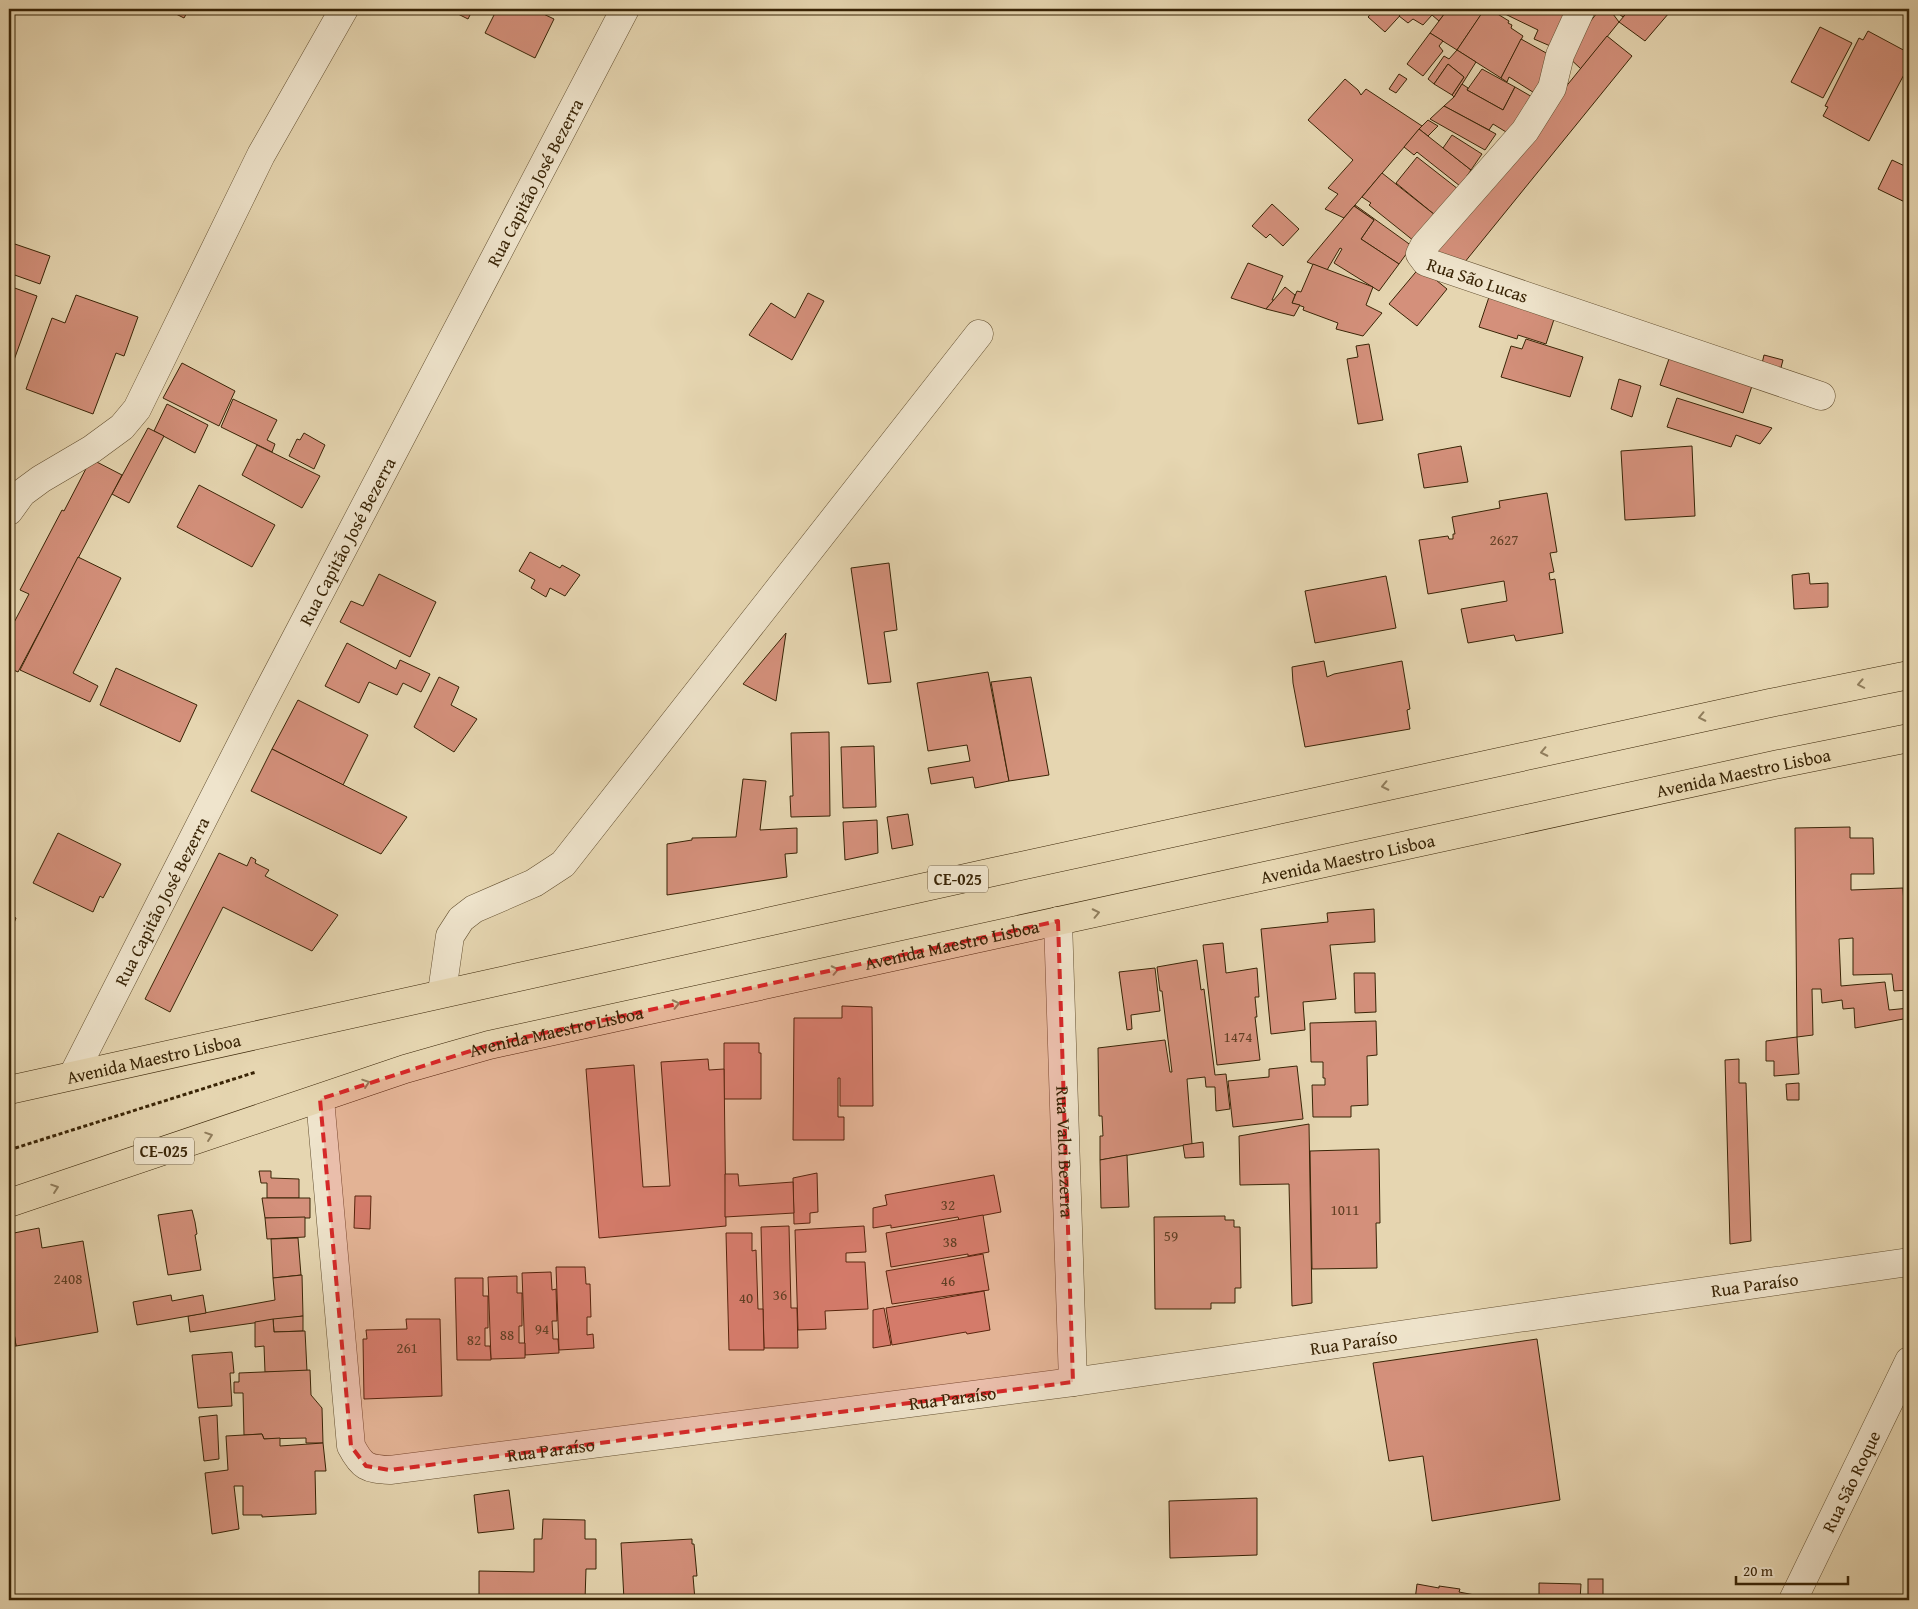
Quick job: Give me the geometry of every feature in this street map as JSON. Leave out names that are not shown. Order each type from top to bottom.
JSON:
[{"type":"highway","name":"Avenida Maestro Lisboa","points":[[9,1090],[442,992],[1770,703],[1909,675]]},
{"type":"highway","name":"Avenida Maestro Lisboa","points":[[9,1204],[405,1069],[489,1045],[1779,764],[1909,738]]},
{"type":"street","points":[[9,511],[22,493],[41,478],[92,449],[122,427],[137,409],[261,155],[344,9]]},
{"type":"street","name":"Rua Capitão José Bezerra","points":[[73,1075],[261,704],[625,9]]},
{"type":"street","name":"Rua São Lucas","points":[[1581,9],[1560,55],[1552,88],[1548,95],[1525,131],[1424,246],[1420,254],[1422,258],[1426,262],[1821,396]]},
{"type":"street","points":[[442,992],[450,936],[461,919],[474,910],[534,884],[563,864],[980,334]]},
{"type":"street","name":"Rua Valci Bezerra","points":[[1058,921],[1073,1382]]},
{"type":"street","name":"Rua Paraíso","points":[[320,1099],[351,1446],[358,1460],[366,1466],[375,1469],[390,1470],[1073,1382],[1909,1262]]},
{"type":"street","name":"Rua São Roque","points":[[1793,1600],[1909,1361]]},
{"type":"highlighted area","points":[[1058,921],[1073,1382],[390,1470],[366,1466],[351,1446],[320,1099],[489,1045]]},
{"type":"building","points":[[166,9],[189,9],[184,18]]},
{"type":"building","points":[[448,9],[473,9],[468,19]]},
{"type":"building","points":[[497,9],[533,9],[554,19],[535,58],[485,33]]},
{"type":"building","points":[[1375,9],[1406,9],[1385,32],[1368,17]]},
{"type":"building","points":[[1406,9],[1448,9],[1439,21],[1432,15],[1423,25],[1413,19],[1408,23],[1399,16]]},
{"type":"building","points":[[1448,9],[1485,9],[1457,50],[1430,33]]},
{"type":"building","points":[[1505,9],[1572,9],[1555,48],[1534,39],[1538,30],[1503,13]]},
{"type":"building","points":[[1600,9],[1609,9],[1614,12],[1613,14],[1619,22],[1581,69],[1565,54]]},
{"type":"building","points":[[1612,9],[1630,9],[1623,17]]},
{"type":"building","points":[[1630,9],[1664,9],[1669,13],[1645,41],[1619,22]]},
{"type":"building","points":[[1484,10],[1491,10],[1509,21],[1508,23],[1512,25],[1511,28],[1523,36],[1501,78],[1457,50]]},
{"type":"building","points":[[1820,27],[1852,43],[1823,98],[1791,82]]},
{"type":"building","points":[[1868,31],[1909,53],[1909,65],[1869,141],[1823,116],[1828,107],[1825,106],[1859,38],[1863,40]]},
{"type":"building","points":[[1430,33],[1443,41],[1439,46],[1443,51],[1423,76],[1407,64]]},
{"type":"building","points":[[1607,36],[1632,56],[1460,268],[1427,258]]},
{"type":"building","points":[[1521,39],[1548,54],[1536,94],[1509,77],[1507,82],[1501,78]]},
{"type":"building","points":[[1457,50],[1476,62],[1454,97],[1452,95],[1464,77],[1448,64],[1434,84],[1428,79],[1444,56],[1449,59]]},
{"type":"building","points":[[1448,64],[1464,77],[1452,95],[1434,84]]},
{"type":"building","points":[[1482,69],[1515,87],[1503,110],[1467,90]]},
{"type":"building","points":[[1399,74],[1407,79],[1396,93],[1389,89]]},
{"type":"building","points":[[1345,79],[1361,95],[1366,89],[1422,126],[1344,218],[1325,209],[1338,194],[1328,188],[1353,160],[1308,120]]},
{"type":"building","points":[[1462,84],[1468,88],[1467,90],[1503,110],[1515,87],[1534,98],[1511,135],[1493,124],[1489,130],[1444,106],[1454,97]]},
{"type":"building","points":[[1444,106],[1496,134],[1485,150],[1430,119]]},
{"type":"building","points":[[1428,120],[1438,126],[1428,136],[1419,129]]},
{"type":"building","points":[[1419,129],[1471,170],[1460,186],[1417,152],[1414,155],[1404,147]]},
{"type":"building","points":[[1452,135],[1482,154],[1471,170],[1443,148]]},
{"type":"building","points":[[1417,157],[1458,189],[1435,215],[1396,183]]},
{"type":"building","points":[[1892,160],[1909,168],[1909,204],[1878,189]]},
{"type":"building","points":[[1382,173],[1435,215],[1414,241],[1369,205],[1371,203],[1362,197]]},
{"type":"building","points":[[1272,204],[1299,229],[1283,246],[1270,234],[1266,238],[1252,226]]},
{"type":"building","points":[[1355,205],[1412,246],[1399,264],[1361,239],[1374,220]]},
{"type":"building","points":[[1354,206],[1374,220],[1361,239],[1399,264],[1379,291],[1334,263],[1342,249],[1340,248],[1327,270],[1307,262]]},
{"type":"building","points":[[9,242],[50,256],[40,284],[9,273]]},
{"type":"building","points":[[1248,263],[1283,276],[1272,300],[1274,300],[1266,309],[1231,298]]},
{"type":"building","points":[[1313,264],[1373,287],[1366,305],[1382,313],[1363,336],[1336,329],[1338,323],[1303,310],[1304,307],[1292,303],[1297,291],[1301,292]]},
{"type":"building","points":[[1420,267],[1447,289],[1417,326],[1389,304]]},
{"type":"building","points":[[9,286],[37,296],[9,374]]},
{"type":"building","points":[[1285,287],[1295,295],[1292,303],[1300,305],[1294,316],[1266,309]]},
{"type":"building","points":[[1492,288],[1557,310],[1546,344],[1518,335],[1517,339],[1479,327]]},
{"type":"building","points":[[808,293],[824,301],[792,360],[749,335],[771,303],[795,318]]},
{"type":"building","points":[[76,295],[138,317],[124,356],[116,353],[93,414],[26,389],[52,318],[65,323]]},
{"type":"building","points":[[1526,339],[1583,357],[1570,397],[1501,377],[1511,346],[1522,349]]},
{"type":"building","points":[[1369,344],[1383,420],[1358,424],[1347,359],[1358,357],[1356,346]]},
{"type":"building","points":[[1672,350],[1754,380],[1743,413],[1660,385]]},
{"type":"building","points":[[1764,355],[1783,360],[1779,375],[1761,368]]},
{"type":"building","points":[[182,363],[235,391],[219,426],[163,398]]},
{"type":"building","points":[[1619,379],[1641,386],[1632,417],[1611,409]]},
{"type":"building","points":[[1677,398],[1772,428],[1760,444],[1736,435],[1731,447],[1667,427]]},
{"type":"building","points":[[233,399],[277,420],[267,440],[275,444],[272,452],[221,427]]},
{"type":"building","points":[[167,404],[208,425],[195,453],[154,431]]},
{"type":"building","points":[[148,428],[164,436],[129,503],[112,494]]},
{"type":"building","points":[[304,433],[325,445],[314,469],[289,456],[297,439],[300,440]]},
{"type":"building","points":[[257,445],[320,476],[302,508],[242,475]]},
{"type":"building","points":[[1461,446],[1468,482],[1424,488],[1418,454]]},
{"type":"building","points":[[1692,446],[1695,516],[1625,520],[1621,451]]},
{"type":"building","points":[[91,459],[122,475],[18,672],[9,668],[9,632],[29,594],[20,590]]},
{"type":"building","points":[[199,485],[275,525],[252,567],[177,527]]},
{"type":"building","points":[[1547,493],[1557,552],[1550,553],[1554,572],[1549,573],[1550,580],[1555,579],[1563,633],[1516,641],[1514,635],[1468,643],[1461,609],[1507,601],[1504,581],[1428,594],[1419,540],[1448,536],[1449,539],[1453,539],[1453,534],[1455,534],[1452,517],[1500,508],[1499,501]]},
{"type":"building","points":[[530,552],[560,568],[562,565],[580,575],[565,596],[550,588],[546,597],[531,588],[535,580],[519,571]]},
{"type":"building","points":[[78,557],[121,578],[73,673],[98,686],[90,702],[20,670]]},
{"type":"building","points":[[889,563],[897,630],[884,632],[891,682],[868,684],[851,568]]},
{"type":"building","points":[[1809,573],[1810,584],[1828,583],[1828,607],[1794,609],[1792,575]]},
{"type":"building","points":[[379,574],[436,602],[410,657],[340,622],[351,601],[363,606]]},
{"type":"building","points":[[1386,576],[1396,628],[1315,643],[1305,591]]},
{"type":"building","points":[[786,633],[776,701],[743,684]]},
{"type":"building","points":[[347,643],[396,669],[400,660],[430,674],[421,692],[403,683],[397,695],[369,682],[359,703],[325,686]]},
{"type":"building","points":[[1324,661],[1327,677],[1402,661],[1410,709],[1407,710],[1410,729],[1305,747],[1293,683],[1292,667]]},
{"type":"building","points":[[116,668],[197,705],[180,742],[100,705]]},
{"type":"building","points":[[988,672],[1009,781],[975,788],[973,777],[931,784],[928,768],[970,761],[967,745],[928,751],[917,683]]},
{"type":"building","points":[[439,677],[459,687],[451,705],[477,719],[454,752],[414,727]]},
{"type":"building","points":[[1031,677],[1049,775],[1009,781],[991,682]]},
{"type":"building","points":[[298,700],[368,735],[343,785],[272,749]]},
{"type":"building","points":[[829,732],[830,816],[791,817],[790,796],[793,796],[791,733]]},
{"type":"building","points":[[874,746],[876,807],[843,808],[841,747]]},
{"type":"building","points":[[272,749],[407,817],[381,854],[251,791]]},
{"type":"building","points":[[743,779],[766,781],[760,830],[797,828],[797,853],[785,854],[787,877],[667,895],[667,844],[692,840],[692,838],[736,837]]},
{"type":"building","points":[[908,814],[913,845],[892,849],[887,817]]},
{"type":"building","points":[[877,820],[878,853],[845,860],[843,822]]},
{"type":"building","points":[[1850,827],[1850,838],[1873,838],[1874,874],[1851,874],[1851,890],[1903,888],[1909,990],[1894,991],[1892,974],[1853,975],[1853,938],[1839,939],[1841,986],[1885,982],[1889,1010],[1909,1008],[1909,1018],[1855,1028],[1854,1008],[1843,1009],[1842,1000],[1822,1003],[1821,989],[1812,989],[1813,1035],[1797,1037],[1795,828]]},
{"type":"building","points":[[58,833],[121,864],[103,898],[100,896],[93,912],[33,883]]},
{"type":"building","points":[[219,853],[247,866],[251,857],[256,860],[255,863],[269,870],[265,876],[338,915],[312,951],[223,907],[170,1012],[145,999]]},
{"type":"building","points":[[1374,909],[1375,942],[1330,945],[1336,999],[1303,1002],[1305,1030],[1271,1034],[1261,929],[1328,922],[1327,913]]},
{"type":"building","points":[[9,914],[16,918],[9,935]]},
{"type":"building","points":[[1223,943],[1226,973],[1257,968],[1259,997],[1255,997],[1257,1017],[1255,1017],[1260,1060],[1217,1065],[1203,945]]},
{"type":"building","points":[[1197,960],[1201,990],[1204,989],[1215,1075],[1226,1074],[1230,1109],[1216,1111],[1215,1087],[1206,1087],[1205,1077],[1187,1079],[1192,1144],[1100,1160],[1100,1136],[1103,1136],[1102,1116],[1099,1116],[1098,1048],[1165,1040],[1170,1072],[1172,1072],[1162,991],[1160,991],[1157,967]]},
{"type":"building","points":[[1155,968],[1160,1011],[1131,1015],[1132,1029],[1127,1030],[1119,972]]},
{"type":"building","points":[[1354,973],[1375,973],[1376,1012],[1355,1013]]},
{"type":"building","points":[[842,1006],[872,1007],[873,1106],[840,1106],[840,1078],[838,1078],[838,1117],[844,1117],[844,1140],[793,1140],[794,1018],[842,1018]]},
{"type":"building","points":[[1376,1021],[1377,1055],[1367,1056],[1368,1105],[1351,1106],[1351,1117],[1313,1117],[1312,1085],[1325,1085],[1325,1078],[1323,1078],[1323,1062],[1311,1062],[1310,1023]]},
{"type":"building","points":[[1797,1037],[1799,1074],[1774,1076],[1774,1061],[1766,1061],[1766,1041]]},
{"type":"building","points":[[724,1043],[759,1043],[759,1053],[761,1053],[761,1099],[724,1099]]},
{"type":"building","points":[[708,1059],[709,1070],[724,1069],[726,1226],[599,1238],[586,1069],[634,1065],[643,1187],[670,1186],[661,1062]]},
{"type":"building","points":[[1739,1059],[1739,1083],[1746,1083],[1751,1241],[1730,1244],[1725,1060]]},
{"type":"building","points":[[1297,1066],[1303,1119],[1233,1127],[1228,1081],[1269,1077],[1269,1069]]},
{"type":"building","points":[[1799,1083],[1799,1100],[1787,1100],[1786,1084]]},
{"type":"building","points":[[1309,1124],[1312,1303],[1292,1306],[1289,1184],[1240,1185],[1239,1136]]},
{"type":"building","points":[[1203,1142],[1204,1157],[1185,1158],[1183,1145]]},
{"type":"building","points":[[1379,1149],[1380,1223],[1376,1223],[1377,1268],[1312,1269],[1310,1151]]},
{"type":"building","points":[[1127,1155],[1129,1207],[1101,1208],[1100,1160]]},
{"type":"building","points":[[259,1171],[271,1171],[271,1178],[299,1179],[299,1198],[267,1198],[267,1183],[261,1183]]},
{"type":"building","points":[[817,1173],[818,1212],[810,1213],[810,1223],[794,1224],[793,1178]]},
{"type":"building","points":[[725,1174],[738,1174],[739,1186],[793,1182],[794,1213],[725,1217]]},
{"type":"building","points":[[994,1175],[1001,1212],[959,1220],[958,1217],[891,1228],[891,1225],[873,1228],[873,1208],[887,1205],[885,1195]]},
{"type":"building","points":[[355,1196],[371,1196],[370,1229],[354,1228]]},
{"type":"building","points":[[262,1198],[310,1198],[310,1218],[265,1218]]},
{"type":"building","points":[[192,1210],[201,1270],[168,1275],[158,1215]]},
{"type":"building","points":[[983,1215],[989,1252],[891,1267],[886,1233]]},
{"type":"building","points":[[1225,1216],[1225,1220],[1234,1220],[1234,1227],[1240,1227],[1241,1288],[1235,1288],[1235,1303],[1211,1303],[1211,1309],[1155,1309],[1154,1217]]},
{"type":"building","points":[[305,1217],[305,1237],[267,1239],[265,1218]]},
{"type":"building","points":[[789,1226],[791,1308],[797,1308],[798,1348],[764,1348],[761,1227]]},
{"type":"building","points":[[864,1226],[866,1252],[846,1253],[846,1262],[865,1262],[868,1309],[825,1311],[826,1329],[798,1330],[795,1230]]},
{"type":"building","points":[[39,1228],[42,1248],[83,1241],[98,1332],[16,1346],[9,1300],[9,1234]]},
{"type":"building","points":[[726,1233],[752,1233],[752,1251],[756,1250],[758,1309],[763,1309],[764,1350],[729,1350]]},
{"type":"building","points":[[298,1238],[301,1275],[273,1278],[271,1239]]},
{"type":"building","points":[[983,1254],[989,1290],[892,1304],[886,1271]]},
{"type":"building","points":[[556,1267],[585,1267],[586,1284],[590,1284],[591,1317],[587,1317],[587,1335],[593,1334],[594,1348],[559,1350]]},
{"type":"building","points":[[551,1272],[552,1290],[556,1289],[557,1321],[552,1321],[553,1339],[558,1339],[559,1353],[525,1355],[522,1273]]},
{"type":"building","points":[[302,1275],[303,1316],[190,1332],[188,1316],[275,1300],[273,1278]]},
{"type":"building","points":[[517,1276],[517,1293],[522,1293],[522,1326],[519,1326],[519,1343],[525,1343],[525,1358],[491,1359],[488,1277]]},
{"type":"building","points":[[455,1278],[483,1278],[483,1296],[488,1296],[488,1328],[485,1328],[485,1346],[490,1346],[491,1360],[457,1360]]},
{"type":"building","points":[[984,1291],[990,1330],[967,1334],[966,1332],[892,1345],[886,1308]]},
{"type":"building","points":[[171,1295],[172,1301],[203,1295],[206,1313],[137,1325],[133,1302]]},
{"type":"building","points":[[9,1300],[16,1346],[9,1347]]},
{"type":"building","points":[[884,1308],[891,1345],[873,1348],[873,1310]]},
{"type":"building","points":[[303,1316],[303,1331],[274,1332],[273,1319]]},
{"type":"building","points":[[273,1319],[274,1332],[305,1331],[307,1371],[265,1372],[264,1346],[255,1347],[255,1322]]},
{"type":"building","points":[[406,1319],[440,1319],[442,1396],[364,1399],[363,1339],[367,1339],[366,1330],[407,1329]]},
{"type":"building","points":[[1537,1339],[1560,1500],[1432,1521],[1423,1456],[1389,1461],[1373,1363]]},
{"type":"building","points":[[232,1352],[234,1373],[230,1373],[232,1406],[198,1408],[192,1355]]},
{"type":"building","points":[[310,1370],[311,1395],[322,1408],[323,1443],[306,1443],[306,1438],[264,1439],[262,1434],[244,1435],[243,1393],[234,1393],[234,1382],[239,1382],[239,1373]]},
{"type":"building","points":[[217,1415],[219,1459],[204,1461],[199,1417]]},
{"type":"building","points":[[262,1434],[264,1439],[280,1438],[280,1446],[323,1443],[326,1471],[315,1471],[316,1514],[262,1517],[262,1515],[243,1515],[243,1486],[234,1486],[239,1529],[212,1534],[205,1473],[228,1470],[226,1436]]},
{"type":"building","points":[[509,1490],[514,1529],[478,1533],[474,1495]]},
{"type":"building","points":[[1257,1498],[1257,1555],[1170,1558],[1169,1501]]},
{"type":"building","points":[[543,1519],[585,1520],[585,1539],[596,1539],[596,1569],[586,1569],[585,1600],[479,1600],[479,1571],[534,1572],[534,1539],[542,1539]]},
{"type":"building","points":[[692,1539],[697,1576],[693,1576],[695,1600],[624,1600],[621,1543]]},
{"type":"building","points":[[1588,1579],[1603,1579],[1603,1600],[1588,1600]]},
{"type":"building","points":[[1539,1583],[1581,1584],[1580,1600],[1539,1600]]},
{"type":"building","points":[[1417,1584],[1460,1589],[1459,1592],[1480,1596],[1479,1600],[1415,1600]]}]
